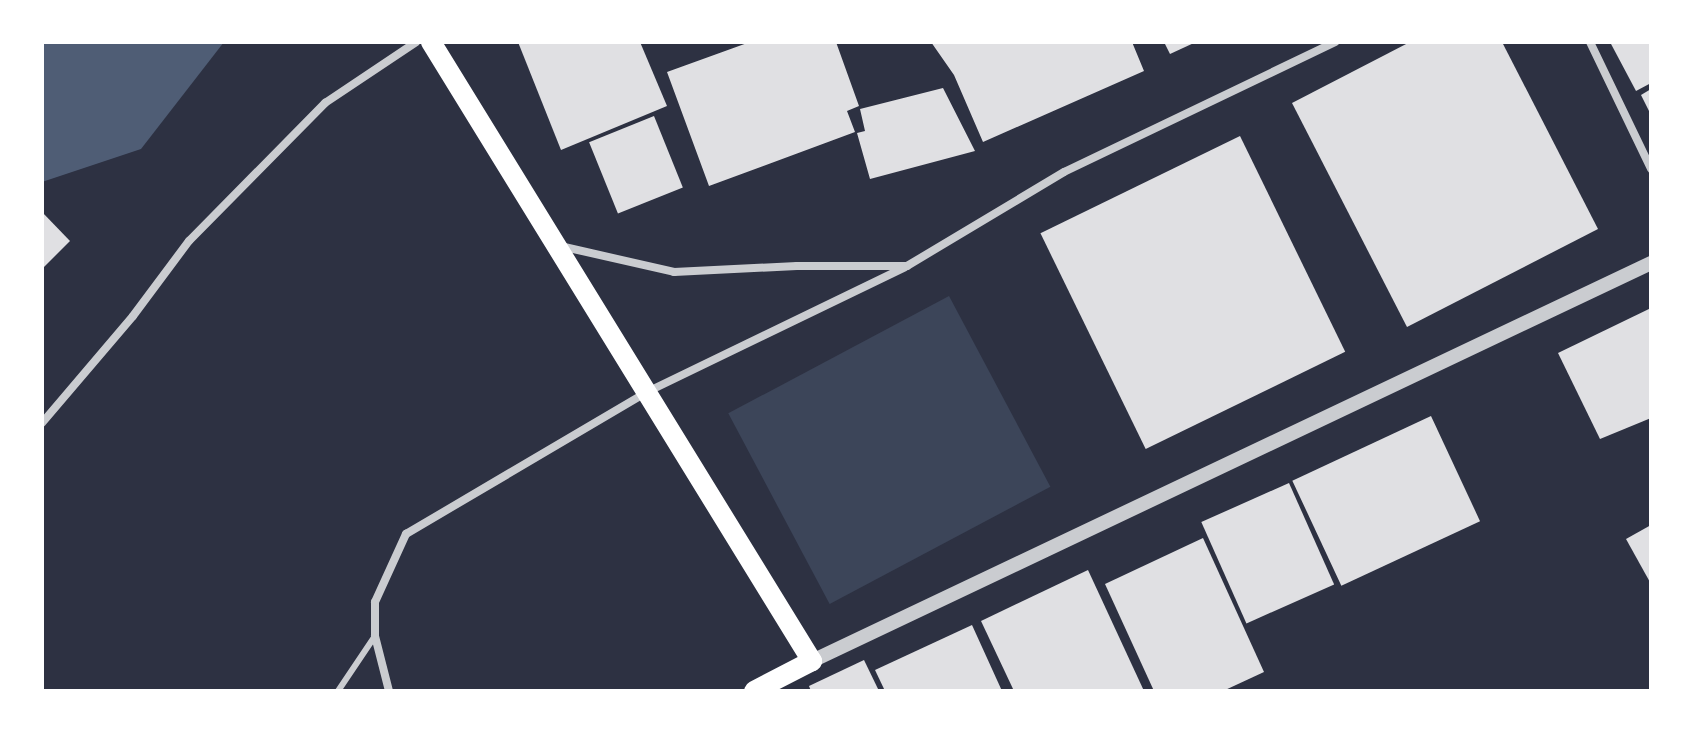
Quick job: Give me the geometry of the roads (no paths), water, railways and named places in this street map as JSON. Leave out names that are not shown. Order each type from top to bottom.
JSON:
[{"type":"main road","points":[[431,42],[649,391],[812,661],[754,691]]},
{"type":"street","points":[[42,423],[133,316],[199,230],[325,103],[416,42]]},
{"type":"street","points":[[389,691],[375,636],[375,602],[406,534],[649,391],[907,266],[1064,172],[1335,42]]},
{"type":"street","points":[[1590,42],[1651,169]]},
{"type":"street","points":[[559,246],[674,272],[797,266],[907,266]]},
{"type":"street","points":[[812,661],[1651,263]]},
{"type":"lane","points":[[338,691],[375,636]]}]
